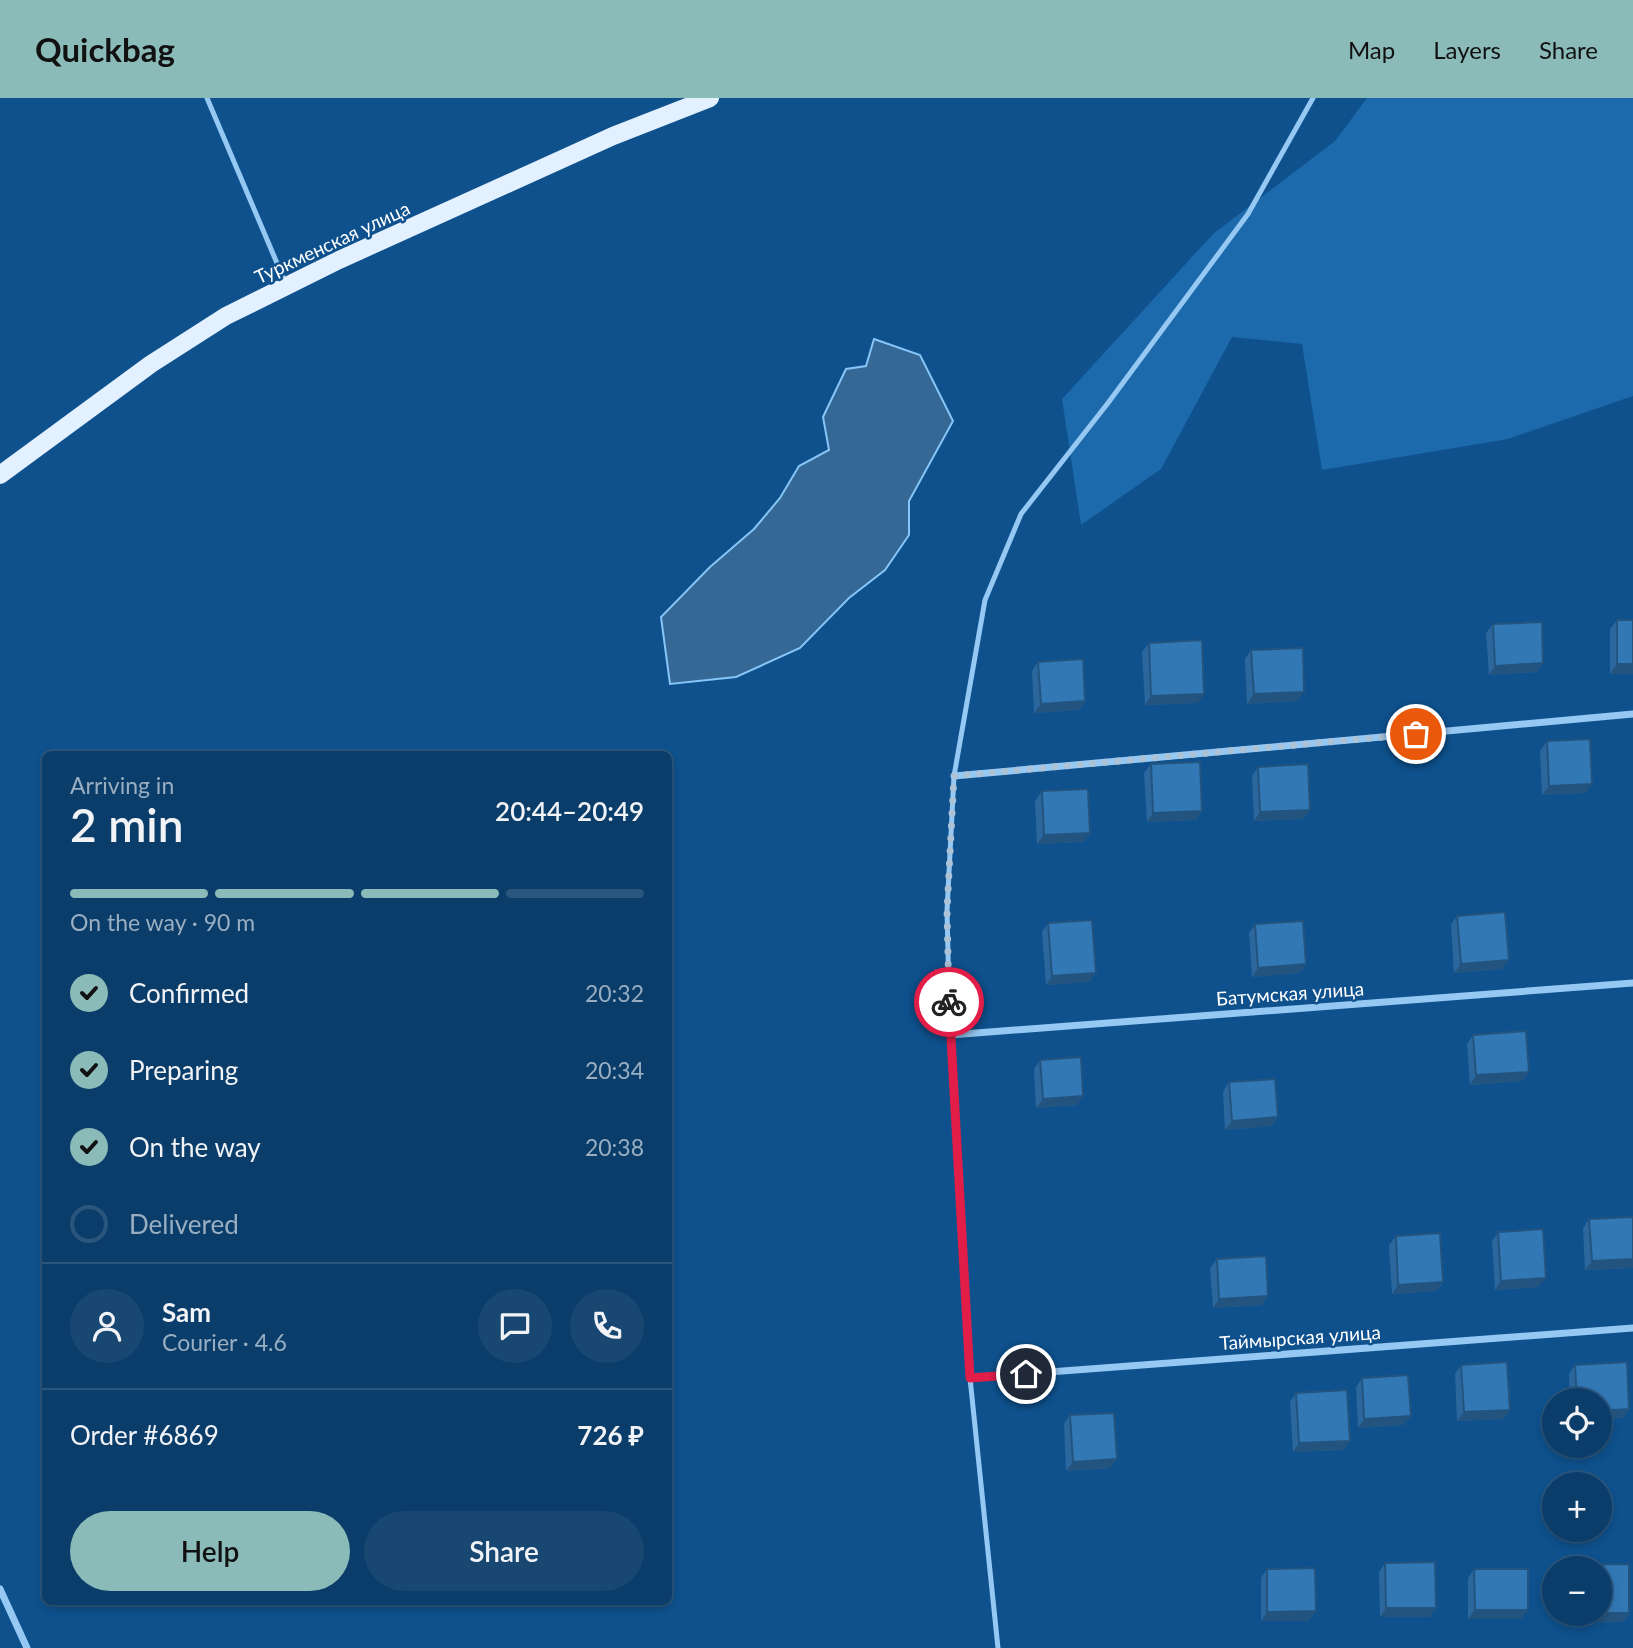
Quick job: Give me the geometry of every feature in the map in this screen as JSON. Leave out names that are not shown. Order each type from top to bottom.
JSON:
[{"type":"main road","name":"Туркменская улица","points":[[0,475],[151,363],[226,316],[613,136],[710,98]]},
{"type":"street","points":[[954,776],[1633,715]]},
{"type":"street","name":"Батумская улица","points":[[950,1035],[1633,983]]},
{"type":"street","name":"Таймырская улица","points":[[970,1378],[1633,1328]]},
{"type":"street","points":[[0,1589],[27,1648]]},
{"type":"lane","points":[[207,98],[286,286]]},
{"type":"lane","points":[[998,1648],[970,1378],[950,1035],[947,911],[954,776],[985,600],[1021,514],[1108,403],[1248,214],[1313,98]]},
{"type":"shaded area","points":[[1367,98],[1633,98],[1633,396],[1508,439],[1322,470],[1302,344],[1232,337],[1161,469],[1081,525],[1062,399],[1213,234],[1335,141]]},
{"type":"shaded area","points":[[874,339],[920,355],[953,421],[909,501],[909,535],[885,570],[849,598],[800,648],[736,677],[670,684],[661,617],[710,567],[754,529],[780,498],[799,466],[829,450],[823,417],[846,369],[866,366]]},
{"type":"building","points":[[1617,620],[1633,620],[1633,664],[1617,664]]},
{"type":"building","points":[[1542,622],[1543,663],[1495,666],[1493,624]]},
{"type":"building","points":[[1202,640],[1204,694],[1151,696],[1149,643]]},
{"type":"building","points":[[1303,648],[1304,692],[1254,694],[1251,650]]},
{"type":"building","points":[[1083,659],[1085,701],[1041,704],[1038,662]]},
{"type":"building","points":[[1590,739],[1592,784],[1549,786],[1547,741]]},
{"type":"building","points":[[1200,762],[1202,811],[1153,813],[1151,764]]},
{"type":"building","points":[[1308,764],[1310,810],[1260,812],[1258,767]]},
{"type":"building","points":[[1088,789],[1090,833],[1044,835],[1042,791]]},
{"type":"building","points":[[1505,912],[1509,960],[1461,964],[1457,916]]},
{"type":"building","points":[[1092,920],[1096,973],[1052,976],[1048,923]]},
{"type":"building","points":[[1303,921],[1306,964],[1258,968],[1255,924]]},
{"type":"building","points":[[1526,1031],[1529,1072],[1476,1075],[1473,1035]]},
{"type":"building","points":[[1081,1057],[1083,1096],[1043,1099],[1040,1060]]},
{"type":"building","points":[[1275,1079],[1278,1117],[1232,1121],[1229,1082]]},
{"type":"building","points":[[1633,1217],[1633,1259],[1592,1261],[1589,1219]]},
{"type":"building","points":[[1543,1229],[1546,1278],[1501,1281],[1498,1232]]},
{"type":"building","points":[[1440,1233],[1443,1282],[1398,1285],[1396,1236]]},
{"type":"building","points":[[1266,1256],[1268,1296],[1219,1299],[1217,1259]]},
{"type":"building","points":[[1507,1362],[1510,1410],[1464,1412],[1461,1365]]},
{"type":"building","points":[[1627,1362],[1629,1409],[1612,1410],[1612,1388],[1576,1388],[1575,1365]]},
{"type":"building","points":[[1408,1375],[1411,1416],[1364,1419],[1362,1378]]},
{"type":"building","points":[[1347,1390],[1350,1441],[1299,1443],[1296,1393]]},
{"type":"building","points":[[1114,1413],[1117,1459],[1073,1462],[1070,1415]]},
{"type":"building","points":[[1435,1562],[1436,1608],[1386,1608],[1385,1563]]},
{"type":"building","points":[[1612,1564],[1629,1564],[1629,1613],[1612,1613]]},
{"type":"building","points":[[1315,1568],[1316,1611],[1267,1612],[1267,1569]]},
{"type":"building","points":[[1474,1569],[1528,1569],[1528,1610],[1475,1610]]},
{"type":"way so far","points":[[949,1002],[947,911],[954,776],[1416,734]]},
{"type":"route","points":[[949,1002],[970,1378],[1026,1374]]}]
